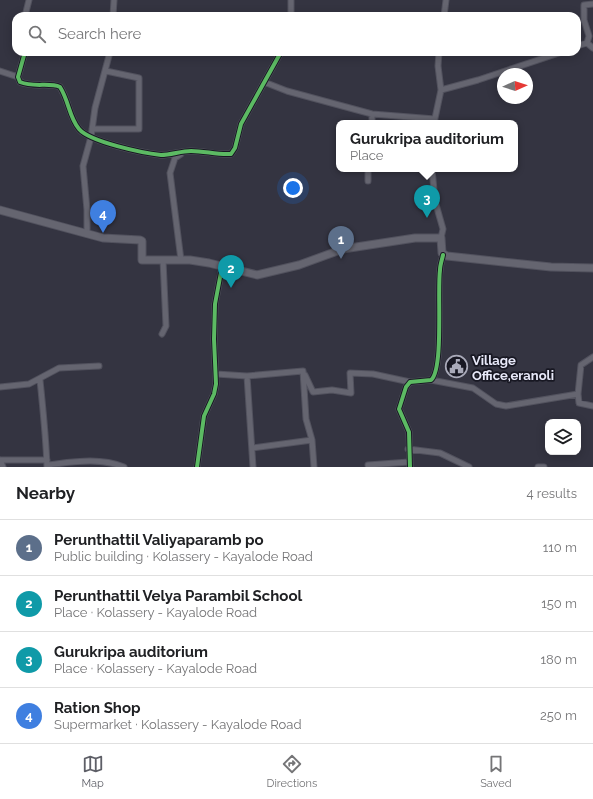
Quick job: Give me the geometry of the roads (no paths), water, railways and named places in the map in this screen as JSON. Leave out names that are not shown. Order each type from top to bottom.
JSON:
[{"type":"main road","points":[[0,210],[103,238],[140,240],[142,241],[143,246],[142,260],[181,260],[209,263],[222,268],[257,275],[299,265],[342,249],[415,238],[441,238],[443,255],[552,267],[593,268]]},
{"type":"street","points":[[26,12],[28,0]]},
{"type":"street","points":[[113,12],[114,0]]},
{"type":"street","points":[[291,0],[291,12]]},
{"type":"street","points":[[444,12],[446,0]]},
{"type":"street","points":[[587,43],[588,36],[584,20],[583,3],[593,4]]},
{"type":"street","points":[[581,45],[587,43]]},
{"type":"street","points":[[587,43],[593,48]]},
{"type":"street","points":[[24,56],[18,77],[20,82],[32,86],[56,85],[60,87],[72,120],[80,130],[90,137],[116,145],[161,155],[190,151],[220,155],[231,154],[235,148],[241,124],[278,56]]},
{"type":"street","points":[[87,234],[87,210],[83,166],[92,129],[95,108],[109,56]]},
{"type":"street","points":[[434,120],[441,90],[438,66],[439,56]]},
{"type":"street","points":[[441,90],[478,80],[550,56]]},
{"type":"street","points":[[0,71],[18,77]]},
{"type":"street","points":[[92,129],[139,129],[139,78],[106,71]]},
{"type":"street","points":[[264,82],[287,91],[372,114],[425,120]]},
{"type":"street","points":[[372,114],[372,120]]},
{"type":"street","points":[[181,153],[175,158],[170,173],[181,260]]},
{"type":"street","points":[[368,172],[368,181]]},
{"type":"street","points":[[432,172],[435,201],[443,229],[441,238]]},
{"type":"street","points":[[431,380],[434,375],[439,353],[440,270],[443,255]]},
{"type":"street","points":[[162,334],[166,326],[163,260]]},
{"type":"street","points":[[197,467],[204,416],[214,394],[216,374],[214,339],[215,304],[222,268]]},
{"type":"street","points":[[593,357],[581,365],[578,394],[579,403],[593,406]]},
{"type":"street","points":[[0,387],[22,386],[40,380],[59,368],[99,366]]},
{"type":"street","points":[[216,374],[247,376],[303,371]]},
{"type":"street","points":[[303,371],[313,392],[332,390],[351,393],[350,373],[373,374],[410,382],[431,380],[472,388],[496,404],[506,406],[578,394]]},
{"type":"street","points":[[303,371],[306,419],[312,440],[314,467]]},
{"type":"street","points":[[247,376],[254,467]]},
{"type":"street","points":[[40,380],[42,403],[46,422],[47,464]]},
{"type":"street","points":[[368,464],[409,464],[409,432],[399,409],[406,387],[410,382]]},
{"type":"street","points":[[252,448],[312,440]]},
{"type":"street","points":[[408,448],[440,452],[470,467]]},
{"type":"street","points":[[3,467],[0,460],[47,464],[94,461],[113,462],[124,467]]},
{"type":"street","points":[[538,467],[544,467]]},
{"type":"place","name":"Gurukripa auditorium","points":[[427,218]]},
{"type":"place","name":"Ration Shop","points":[[103,233]]},
{"type":"place","name":"Perunthattil Valiyaparamb po","points":[[341,259]]},
{"type":"place","name":"Perunthattil Velya Parambil School","points":[[231,288]]},
{"type":"place","name":"Village Office,eranoli","points":[[457,367]]}]
